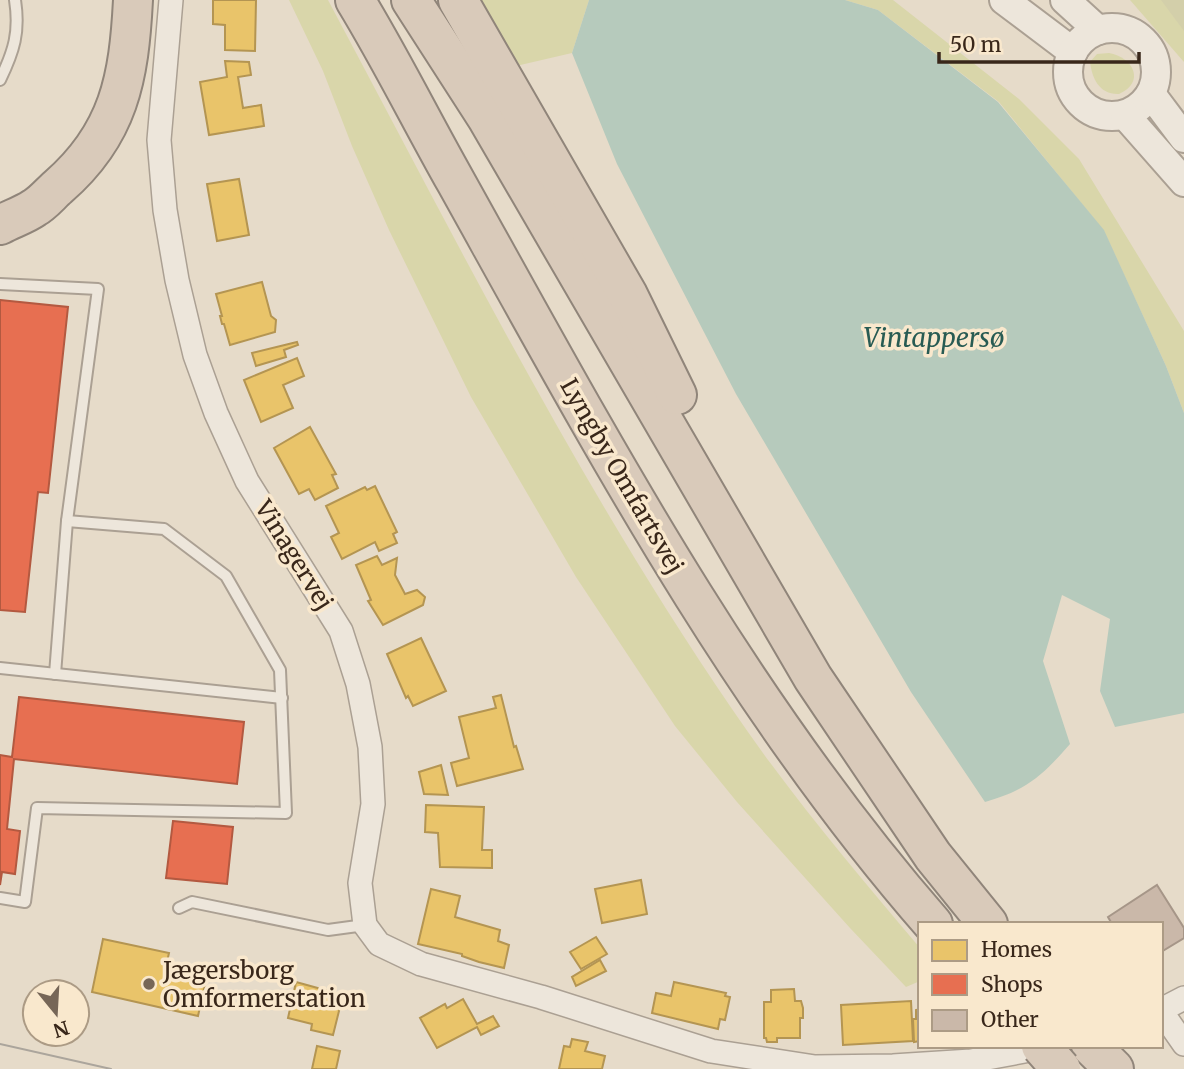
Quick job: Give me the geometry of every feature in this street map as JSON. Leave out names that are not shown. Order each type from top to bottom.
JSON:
[{"type":"highway","points":[[0,225],[35,208],[76,172],[107,129],[123,88],[131,45],[134,0]]},
{"type":"highway","name":"Lyngby Omfartsvej","points":[[355,0],[609,456],[691,594],[782,730],[891,877],[931,922]]},
{"type":"highway","points":[[411,0],[494,130],[813,678],[933,856],[986,922]]},
{"type":"highway","points":[[458,0],[628,295],[813,678]]},
{"type":"highway","points":[[1043,1048],[1061,1069]]},
{"type":"street","name":"Vinagervej","points":[[171,0],[159,139],[165,210],[177,280],[195,355],[216,414],[247,481],[341,631],[358,684],[370,747],[373,804],[360,883],[365,925]]},
{"type":"street","points":[[1004,0],[1073,52]]},
{"type":"street","points":[[1065,0],[1098,30]]},
{"type":"street","points":[[1111,28],[1136,35],[1153,55],[1156,68],[1151,94],[1140,107],[1125,115],[1110,117],[1096,114],[1083,106],[1073,94],[1068,81],[1068,66],[1073,52],[1088,35],[1098,30],[1111,28]]},
{"type":"street","points":[[1151,94],[1184,138]]},
{"type":"street","points":[[1125,115],[1184,182]]},
{"type":"street","points":[[365,925],[379,944],[421,964],[541,997],[710,1051],[815,1067],[971,1061],[1041,1048]]},
{"type":"street","points":[[1163,1009],[1184,998]]},
{"type":"street","points":[[1163,1013],[1184,1044]]},
{"type":"lane","points":[[0,79],[13,53],[18,20],[15,0]]},
{"type":"lane","points":[[0,284],[98,289],[67,522],[55,674]]},
{"type":"lane","points":[[0,898],[25,902],[37,808],[286,813],[280,670],[226,576],[163,529],[67,522]]},
{"type":"lane","points":[[0,668],[282,698]]},
{"type":"lane","points":[[179,908],[192,902],[328,930],[365,925]]},
{"type":"shaded area","points":[[289,0],[328,0],[520,360],[622,537],[676,624],[776,771],[918,946],[918,982],[906,987],[737,802],[675,726],[576,577],[471,397],[389,230],[323,71]]},
{"type":"shaded area","points":[[478,0],[589,0],[572,53],[516,66]]},
{"type":"shaded area","points":[[845,0],[893,0],[1019,99],[1079,159],[1184,331],[1184,413],[1166,366],[1104,231],[999,102],[878,10]]},
{"type":"shaded area","points":[[1130,0],[1184,0],[1184,62]]},
{"type":"shaded area","points":[[1161,0],[1184,0],[1184,31]]},
{"type":"shaded area","points":[[1109,53],[1124,59],[1133,70],[1132,83],[1119,94],[1102,89],[1091,68],[1090,62],[1097,54]]},
{"type":"water","name":"Vintappersø","points":[[589,0],[845,0],[878,10],[998,102],[1104,230],[1166,366],[1184,413],[1184,713],[1115,727],[1100,691],[1110,619],[1062,595],[1043,661],[1070,744],[1051,765],[1023,787],[985,802],[911,692],[736,394],[617,164],[572,53]]},
{"type":"building: Homes","points":[[213,0],[256,0],[255,51],[225,50],[225,25],[213,24]]},
{"type":"building: Homes","points":[[225,61],[249,62],[251,75],[238,77],[243,108],[261,105],[264,126],[209,135],[200,82],[227,77]]},
{"type":"building: Homes","points":[[239,179],[249,235],[217,241],[207,184]]},
{"type":"building: Homes","points":[[262,282],[271,316],[276,320],[275,332],[230,345],[222,324],[216,294]]},
{"type":"building: Homes","points":[[297,342],[298,345],[284,350],[286,357],[256,366],[252,353]]},
{"type":"building: Homes","points":[[297,358],[304,376],[283,385],[293,408],[261,422],[244,380]]},
{"type":"building: Homes","points":[[310,427],[336,474],[332,475],[338,488],[315,500],[309,489],[299,494],[274,448]]},
{"type":"building: Homes","points":[[375,486],[397,532],[393,534],[397,543],[379,551],[375,542],[342,559],[331,537],[339,533],[326,506],[365,487],[367,490]]},
{"type":"building: Homes","points":[[377,556],[382,565],[397,558],[395,575],[405,594],[417,590],[425,597],[423,605],[383,625],[368,601],[371,600],[356,565]]},
{"type":"building: Homes","points":[[421,638],[446,691],[413,706],[408,696],[406,698],[387,654]]},
{"type":"building: Homes","points":[[501,695],[514,747],[516,746],[523,769],[457,786],[451,763],[469,758],[459,717],[496,708],[493,697]]},
{"type":"building: Homes","points":[[441,765],[448,795],[424,794],[419,772]]},
{"type":"building: Homes","points":[[426,805],[484,807],[482,850],[492,850],[492,868],[440,867],[438,833],[425,832]]},
{"type":"building: Homes","points":[[641,880],[647,914],[602,923],[595,889]]},
{"type":"building: Homes","points":[[431,889],[460,896],[455,917],[500,930],[498,941],[509,945],[504,968],[479,962],[462,954],[418,944]]},
{"type":"building: Homes","points":[[596,937],[607,954],[581,969],[570,952]]},
{"type":"building: Homes","name":"Jægersborg Omformerstation","points":[[103,939],[169,953],[166,966],[207,975],[198,1016],[92,992]]},
{"type":"building: Homes","points":[[600,960],[606,971],[576,986],[572,977]]},
{"type":"building: Homes","points":[[296,982],[343,995],[333,1035],[311,1030],[312,1024],[288,1018]]},
{"type":"building: Homes","points":[[674,982],[726,993],[725,996],[730,997],[725,1020],[720,1019],[718,1029],[652,1013],[656,993],[671,996]]},
{"type":"building: Homes","points":[[794,989],[795,1001],[801,1001],[803,1008],[800,1038],[777,1038],[777,1042],[767,1042],[764,1038],[764,1002],[771,1002],[771,990]]},
{"type":"building: Homes","points":[[463,999],[477,1024],[493,1016],[499,1026],[481,1035],[477,1027],[437,1048],[420,1018],[445,1004],[447,1008]]},
{"type":"building: Homes","points":[[911,1001],[913,1041],[843,1045],[841,1005]]},
{"type":"building: Homes","points":[[916,1010],[918,1041],[914,1042],[913,1019],[916,1019]]},
{"type":"building: Homes","points":[[572,1039],[588,1042],[585,1051],[605,1056],[602,1069],[559,1069],[564,1046],[570,1047]]},
{"type":"building: Homes","points":[[317,1046],[340,1051],[336,1069],[312,1069]]},
{"type":"building: Shops","points":[[0,300],[68,307],[48,493],[38,492],[25,612],[0,610]]},
{"type":"building: Shops","points":[[19,697],[244,722],[237,784],[14,759],[7,829],[20,831],[15,874],[2,872],[0,885],[0,755],[12,757]]},
{"type":"building: Shops","points":[[173,821],[233,827],[227,884],[166,878]]},
{"type":"building: Other","points":[[1157,885],[1184,928],[1184,938],[1163,951],[1163,922],[1111,922],[1108,917]]},
{"type":"tram line","points":[[0,1044],[111,1069]]},
{"type":"place","name":"Jægersborg Omformerstation","points":[[149,984]]}]
